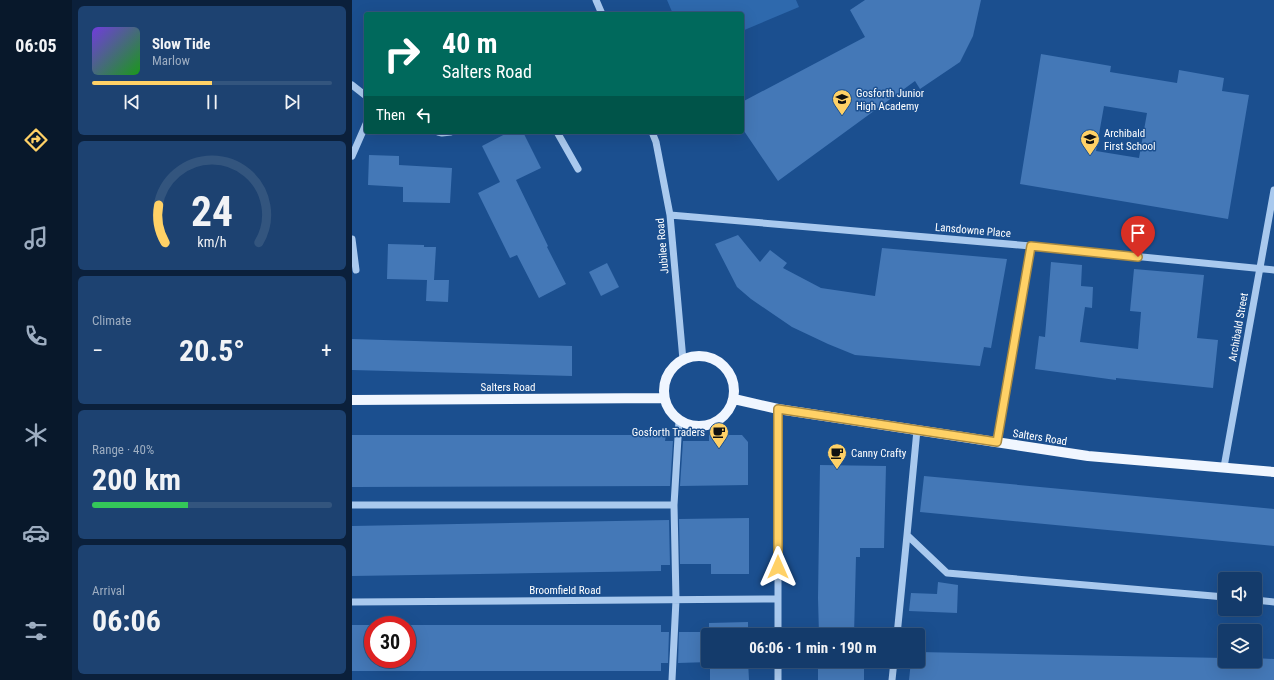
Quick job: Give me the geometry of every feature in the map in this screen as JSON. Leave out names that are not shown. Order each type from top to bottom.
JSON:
[{"type":"main road","points":[[694,356],[707,357],[718,361],[726,369],[732,380],[735,392],[729,411],[720,420],[708,426],[696,427],[679,421],[670,412],[664,398],[664,386],[668,373],[683,360],[694,356]]},
{"type":"main road","name":"Salters Road","points":[[352,400],[664,398]]},
{"type":"main road","name":"Salters Road","points":[[734,399],[778,409],[1088,456],[1274,472]]},
{"type":"street","points":[[596,0],[601,12]]},
{"type":"street","points":[[352,86],[364,95]]},
{"type":"street","points":[[352,156],[364,129]]},
{"type":"street","points":[[558,134],[578,169]]},
{"type":"street","name":"Jubilee Road","points":[[653,134],[656,142],[670,215],[683,360]]},
{"type":"street","name":"Archibald Street","points":[[1224,467],[1274,190]]},
{"type":"street","name":"Lansdowne Place","points":[[670,215],[1031,246],[1274,270]]},
{"type":"street","points":[[352,239],[356,270]]},
{"type":"street","points":[[997,442],[1031,246]]},
{"type":"street","points":[[778,409],[778,628]]},
{"type":"street","points":[[672,680],[676,600],[674,505],[679,421]]},
{"type":"street","points":[[898,628],[917,430]]},
{"type":"street","points":[[352,505],[674,505]]},
{"type":"street","points":[[907,535],[947,573],[1218,596]]},
{"type":"street","name":"Broomfield Road","points":[[352,602],[778,599]]},
{"type":"street","points":[[1262,601],[1274,602]]},
{"type":"street","points":[[778,668],[778,680]]},
{"type":"street","points":[[892,680],[893,668]]},
{"type":"shaded area","points":[[667,0],[796,0],[799,7],[744,30],[744,12],[672,12]]},
{"type":"building","points":[[865,0],[981,0],[973,36],[960,62],[920,89],[915,81],[778,181],[744,131],[744,101],[865,37],[850,10]]},
{"type":"building","points":[[1041,54],[1111,66],[1110,72],[1177,83],[1179,70],[1224,78],[1222,91],[1249,95],[1228,219],[1020,184]],"holes":[[[1104,106],[1147,113],[1139,158],[1096,151]]]},
{"type":"building","points":[[505,134],[524,134],[541,168],[516,180],[566,284],[539,298],[517,255],[510,258],[478,193],[500,182],[482,146]]},
{"type":"building","points":[[369,155],[399,156],[399,165],[452,168],[450,203],[403,202],[403,187],[368,185]]},
{"type":"building","points":[[738,235],[760,262],[770,250],[787,263],[783,268],[821,288],[875,296],[882,248],[1007,259],[991,348],[984,347],[980,366],[855,355],[828,344],[792,327],[751,299],[737,287],[715,244]]},
{"type":"building","points":[[388,244],[424,245],[424,247],[436,247],[434,280],[449,280],[448,302],[426,301],[427,280],[387,279]]},
{"type":"building","points":[[1051,262],[1082,265],[1081,286],[1093,287],[1092,308],[1085,307],[1080,342],[1138,349],[1141,312],[1130,311],[1134,269],[1204,275],[1197,338],[1218,340],[1213,388],[1116,378],[1116,380],[1035,369],[1039,336],[1045,337]]},
{"type":"building","points":[[607,263],[619,287],[601,296],[589,272]]},
{"type":"building","points":[[352,339],[572,346],[572,376],[352,370]]},
{"type":"building","points":[[352,435],[666,435],[665,441],[673,441],[670,486],[352,487]]},
{"type":"building","points":[[709,435],[742,435],[748,442],[748,485],[680,486],[683,441],[709,441]]},
{"type":"building","points":[[820,465],[886,466],[884,548],[860,548],[860,557],[856,557],[854,628],[819,628]]},
{"type":"building","points":[[924,476],[1274,509],[1274,546],[920,512]]},
{"type":"building","points":[[749,518],[749,574],[711,574],[711,564],[680,564],[679,519]]},
{"type":"building","points":[[669,520],[670,565],[661,565],[661,571],[352,576],[352,526]]},
{"type":"building","points":[[938,582],[958,585],[957,613],[909,611],[911,593],[937,594]]},
{"type":"building","points":[[748,622],[748,628],[709,628],[709,623]]},
{"type":"building","points":[[352,625],[364,625],[364,668],[416,668],[416,625],[661,625],[661,632],[669,632],[668,663],[661,663],[661,671],[352,671]]},
{"type":"building","points":[[679,632],[701,632],[701,662],[678,663]]},
{"type":"building","points":[[925,652],[1218,658],[1218,668],[1262,668],[1262,658],[1274,659],[1274,680],[909,680],[910,668],[925,668]]},
{"type":"building","points":[[710,668],[748,668],[749,680],[710,680]]},
{"type":"building","points":[[818,668],[864,668],[864,680],[818,680]]},
{"type":"place","name":"Gosforth Junior High Academy","points":[[842,116]]},
{"type":"place","name":"Archibald First School","points":[[1090,156]]},
{"type":"place","name":"Gosforth Traders","points":[[719,449]]},
{"type":"place","name":"Canny Crafty","points":[[837,470]]},
{"type":"route","points":[[778,567],[778,409],[997,442],[1031,246],[1138,257]]}]
